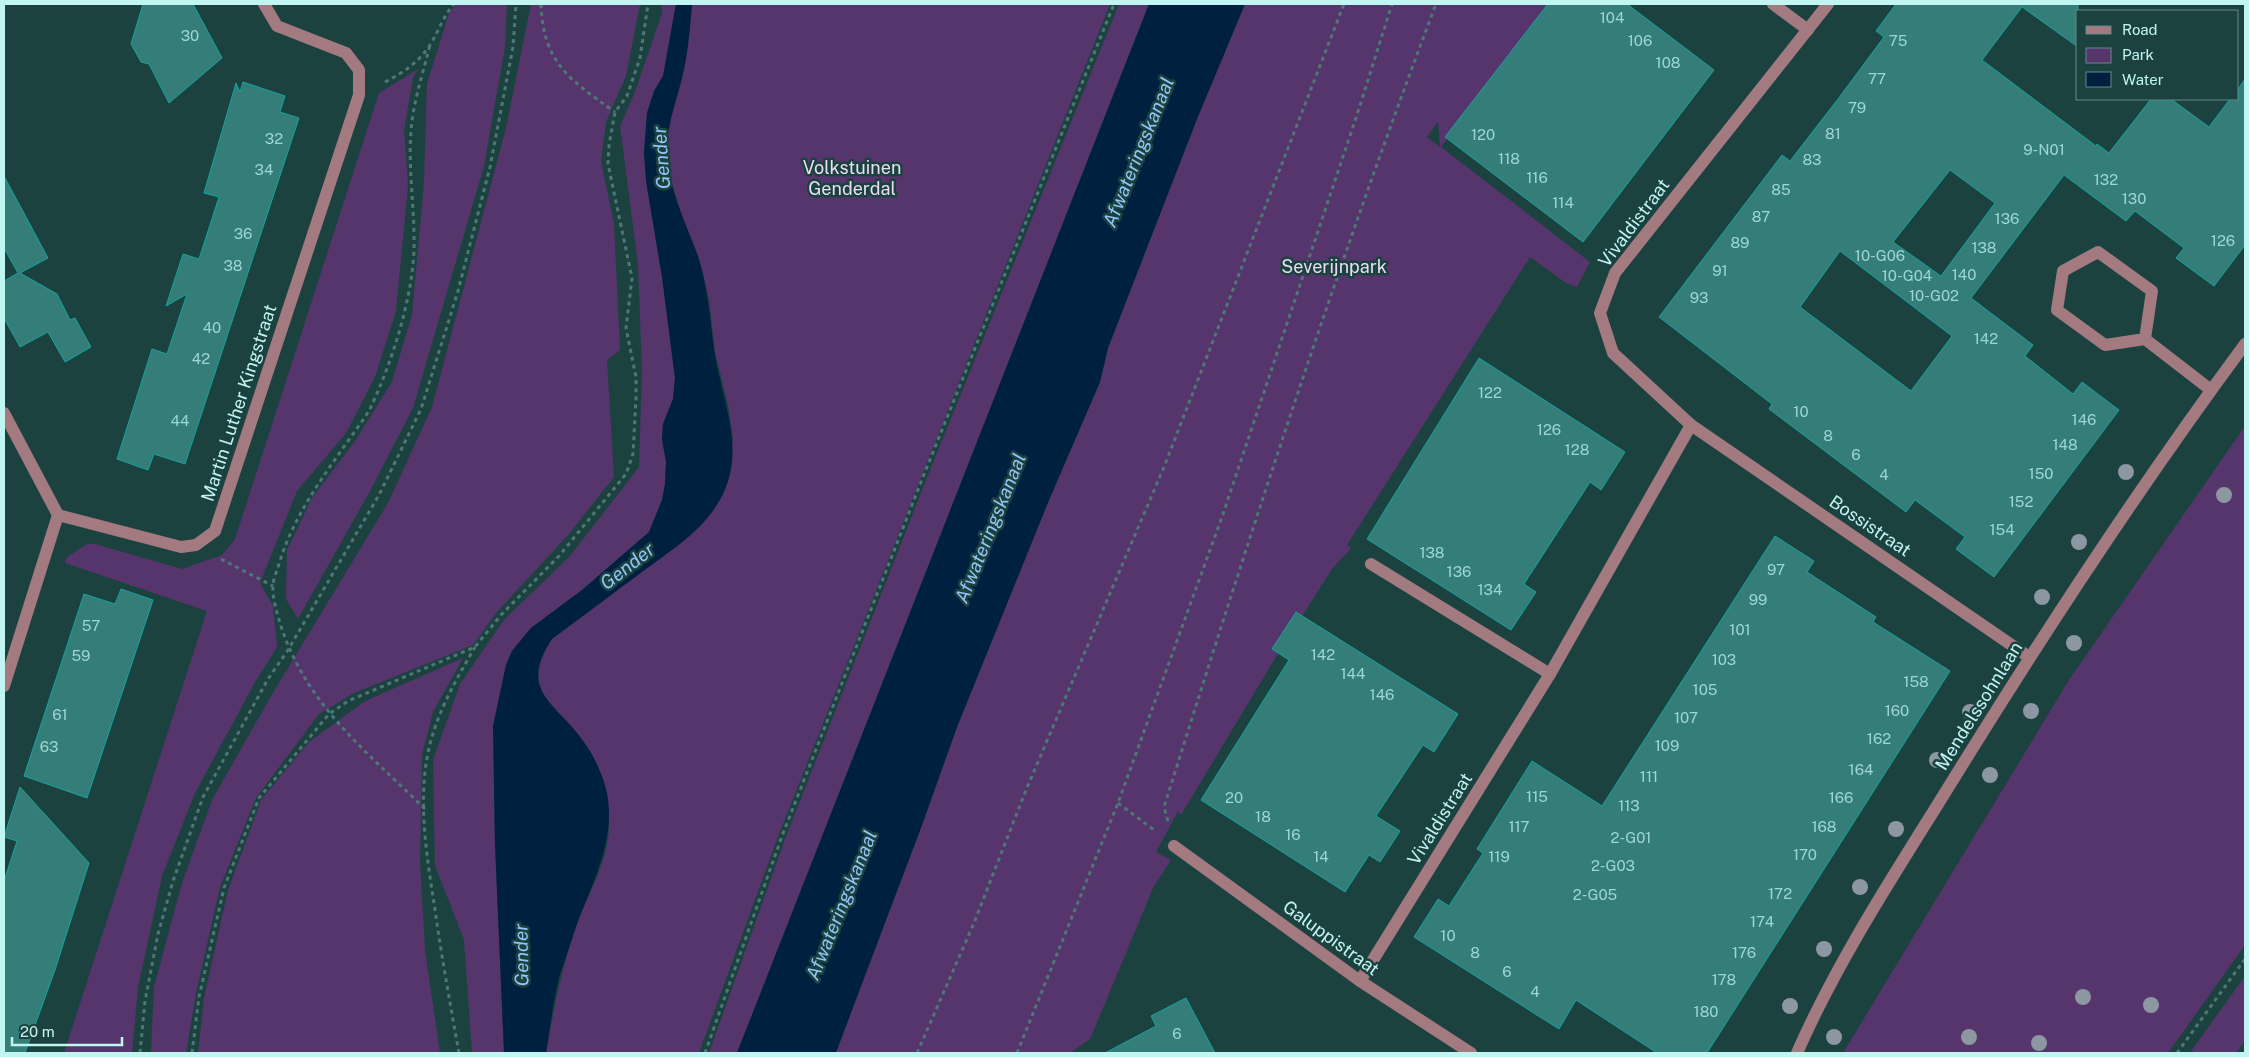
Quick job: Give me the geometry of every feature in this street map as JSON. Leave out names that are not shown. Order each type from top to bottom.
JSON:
[{"type":"street","name":"Martin Luther Kingstraat","points":[[196,546],[216,531],[359,95],[359,70],[346,53],[277,26],[264,4]]},
{"type":"street","points":[[1773,4],[1808,30]]},
{"type":"street","name":"Vivaldistraat","points":[[1360,981],[1550,674],[1690,424],[1613,353],[1600,313],[1615,273],[1828,4]]},
{"type":"street","points":[[2145,339],[2152,291],[2098,252],[2063,271],[2057,310],[2105,345],[2145,339],[2211,390]]},
{"type":"street","name":"Mendelssohnlaan","points":[[1797,1053],[1827,988],[1871,911],[2029,657],[2211,390],[2245,344]]},
{"type":"street","points":[[4,413],[58,515],[4,686]]},
{"type":"street","name":"Bossistraat","points":[[1690,424],[2029,657]]},
{"type":"street","points":[[58,515],[181,547],[196,546]]},
{"type":"street","points":[[1371,564],[1550,674]]},
{"type":"street","name":"Galuppistraat","points":[[1174,846],[1360,981],[1471,1053]]},
{"type":"path","points":[[425,809],[329,714],[313,694],[288,650],[276,609],[273,586],[286,540],[300,514],[369,411],[377,394],[401,323],[410,283],[414,250],[410,157],[411,129],[430,45],[446,13],[454,4]]},
{"type":"path","points":[[140,1053],[145,1001],[158,934],[173,881],[203,796],[268,679],[288,650],[379,495],[421,409],[458,291],[490,167],[513,47],[516,4]]},
{"type":"path","points":[[541,4],[546,43],[555,60],[567,75],[615,112]]},
{"type":"path","points":[[459,1053],[427,857],[426,766],[430,744],[443,708],[475,647],[501,616],[558,556],[615,488],[626,474],[633,454],[636,377],[626,328],[632,278],[608,164],[609,145],[615,112],[627,96],[640,58],[648,4]]},
{"type":"path","points":[[705,1053],[793,809],[923,477],[1114,4]]},
{"type":"path","points":[[917,1053],[974,923],[1026,790],[1164,467],[1344,4]]},
{"type":"path","points":[[1017,1053],[1118,803],[1222,517],[1353,128],[1392,4]]},
{"type":"path","points":[[1174,846],[1164,807],[1251,533],[1387,132],[1436,4]]},
{"type":"path","points":[[359,95],[397,76],[415,62],[430,45]]},
{"type":"path","points":[[196,546],[273,586]]},
{"type":"path","points":[[192,1053],[199,997],[224,888],[259,798],[329,714],[348,701],[475,647]]},
{"type":"path","points":[[1118,803],[1174,846]]},
{"type":"path","points":[[2177,1053],[2245,959]]},
{"type":"green space","points":[[457,4],[507,4],[505,47],[484,166],[413,408],[370,491],[298,619],[286,599],[287,550],[312,498],[355,441],[392,382],[412,315],[424,183],[427,84],[449,13]]},
{"type":"green space","points":[[531,4],[640,4],[626,76],[606,122],[601,161],[614,224],[620,350],[607,360],[614,477],[568,535],[496,613],[473,645],[354,693],[319,714],[256,798],[220,887],[196,993],[186,1053],[151,1053],[154,987],[182,883],[212,800],[271,696],[388,503],[432,407],[506,128]]},
{"type":"green space","points":[[662,4],[676,4],[663,76],[654,91],[647,113],[644,152],[646,181],[662,277],[675,378],[673,399],[663,424],[662,439],[666,462],[665,484],[662,500],[649,532],[582,590],[531,628],[512,651],[506,665],[493,726],[495,845],[504,1053],[472,1053],[464,940],[435,865],[433,760],[460,684],[504,620],[570,556],[639,467],[642,371],[638,264],[620,126],[635,92],[662,13]]},
{"type":"green space","name":"Volkstuinen Genderdal","points":[[692,4],[1110,4],[779,834],[699,1053],[546,1053],[555,1004],[567,956],[577,924],[598,875],[606,849],[609,823],[605,791],[589,749],[552,706],[539,684],[542,657],[552,639],[671,550],[702,524],[733,439],[729,409],[715,351],[709,299],[698,257],[684,223],[668,170],[667,138],[670,118],[682,79]]},
{"type":"green space","points":[[1119,4],[1149,4],[737,1053],[709,1053],[785,839],[926,480]]},
{"type":"green space","name":"Severijnpark","points":[[1245,4],[1550,4],[1441,147],[1590,262],[1577,287],[1566,283],[1530,257],[1347,545],[1351,548],[1332,569],[1271,665],[1181,815],[1178,811],[1156,852],[1171,860],[1154,886],[1090,1039],[1070,1053],[835,1053],[922,825],[957,727],[1049,500],[1100,382],[1108,348],[1197,119]],"holes":[[[1438,122],[1440,147],[1427,137]]]},
{"type":"green space","points":[[418,69],[413,78],[404,130],[408,185],[396,311],[375,377],[346,433],[297,491],[260,583],[273,606],[277,647],[254,684],[195,793],[162,876],[138,987],[132,1053],[64,1053],[207,611],[65,563],[67,557],[87,544],[95,544],[182,569],[222,555],[235,539],[379,93]]},
{"type":"green space","points":[[2245,426],[2245,945],[2168,1053],[1843,1053],[2069,680]]},
{"type":"green space","points":[[463,658],[433,712],[422,755],[420,863],[425,951],[440,1053],[198,1053],[204,998],[228,890],[261,800],[309,742],[365,701]]},
{"type":"green space","points":[[2245,976],[2245,1041],[2236,1053],[2190,1053]]},
{"type":"water","name":"Gender","points":[[676,4],[692,4],[686,60],[668,136],[667,159],[674,193],[698,256],[704,279],[714,349],[729,417],[732,460],[728,481],[718,502],[702,524],[675,548],[552,639],[542,657],[538,672],[539,684],[544,695],[583,741],[601,772],[607,793],[608,827],[606,844],[596,876],[559,978],[546,1053],[504,1053],[495,845],[493,726],[506,665],[512,651],[531,628],[582,590],[649,532],[662,500],[665,484],[666,462],[662,439],[663,424],[673,399],[675,378],[662,277],[646,181],[644,152],[647,113],[654,91],[663,76]]},
{"type":"water","name":"Afwateringskanaal","points":[[1149,4],[1245,4],[1197,119],[1108,348],[1100,382],[1049,500],[957,727],[837,1050],[835,1053],[737,1053]]},
{"type":"building","points":[[143,4],[193,4],[222,58],[169,103],[149,64],[141,62],[131,44]]},
{"type":"building","points":[[1548,4],[1627,4],[1714,70],[1583,242],[1445,137]]},
{"type":"building","points":[[1896,4],[2078,4],[2078,10],[2076,10],[2076,46],[2022,7],[1982,60],[2096,146],[2097,144],[2109,153],[2150,100],[2172,100],[2209,127],[2229,100],[2239,100],[2239,88],[2245,79],[2245,245],[2214,286],[2176,258],[2184,248],[2135,211],[2126,221],[2064,175],[1971,298],[2033,345],[2025,356],[2073,394],[2082,382],[2119,410],[1994,577],[1956,549],[1965,537],[1915,500],[1906,512],[1769,409],[1772,404],[1659,317],[1782,155],[1790,161],[1884,37],[1876,31]],"holes":[[[1950,170],[1995,203],[1941,276],[1893,242]],[[1840,251],[1952,336],[1911,391],[1800,307]]]},
{"type":"building","points":[[243,82],[285,96],[280,112],[299,118],[185,464],[154,454],[148,470],[117,459],[152,349],[167,354],[187,294],[166,306],[183,254],[199,259],[219,197],[204,193],[236,83],[240,92]]},
{"type":"building","points":[[4,176],[48,258],[20,273],[57,294],[70,320],[75,318],[91,347],[65,362],[48,332],[20,347],[4,318],[4,281],[18,273],[4,248]]},
{"type":"building","points":[[1479,358],[1625,452],[1601,490],[1590,482],[1524,584],[1536,592],[1511,630],[1367,539]]},
{"type":"building","points":[[1775,536],[1814,561],[1807,572],[1876,617],[1873,622],[1950,671],[1707,1053],[1657,1053],[1576,1000],[1559,1029],[1414,937],[1438,899],[1449,906],[1483,853],[1477,849],[1532,761],[1602,806]]},
{"type":"building","points":[[121,589],[153,600],[87,798],[24,776],[84,594],[115,604]]},
{"type":"building","points":[[1296,612],[1458,714],[1434,752],[1423,745],[1376,816],[1400,831],[1380,862],[1369,855],[1345,892],[1201,800],[1289,660],[1272,649]]},
{"type":"building","points":[[20,787],[89,863],[55,970],[25,1053],[4,1053],[4,881],[17,841],[4,837]]},
{"type":"building","points":[[1186,998],[1215,1053],[1105,1053],[1156,1026],[1151,1016]]}]
